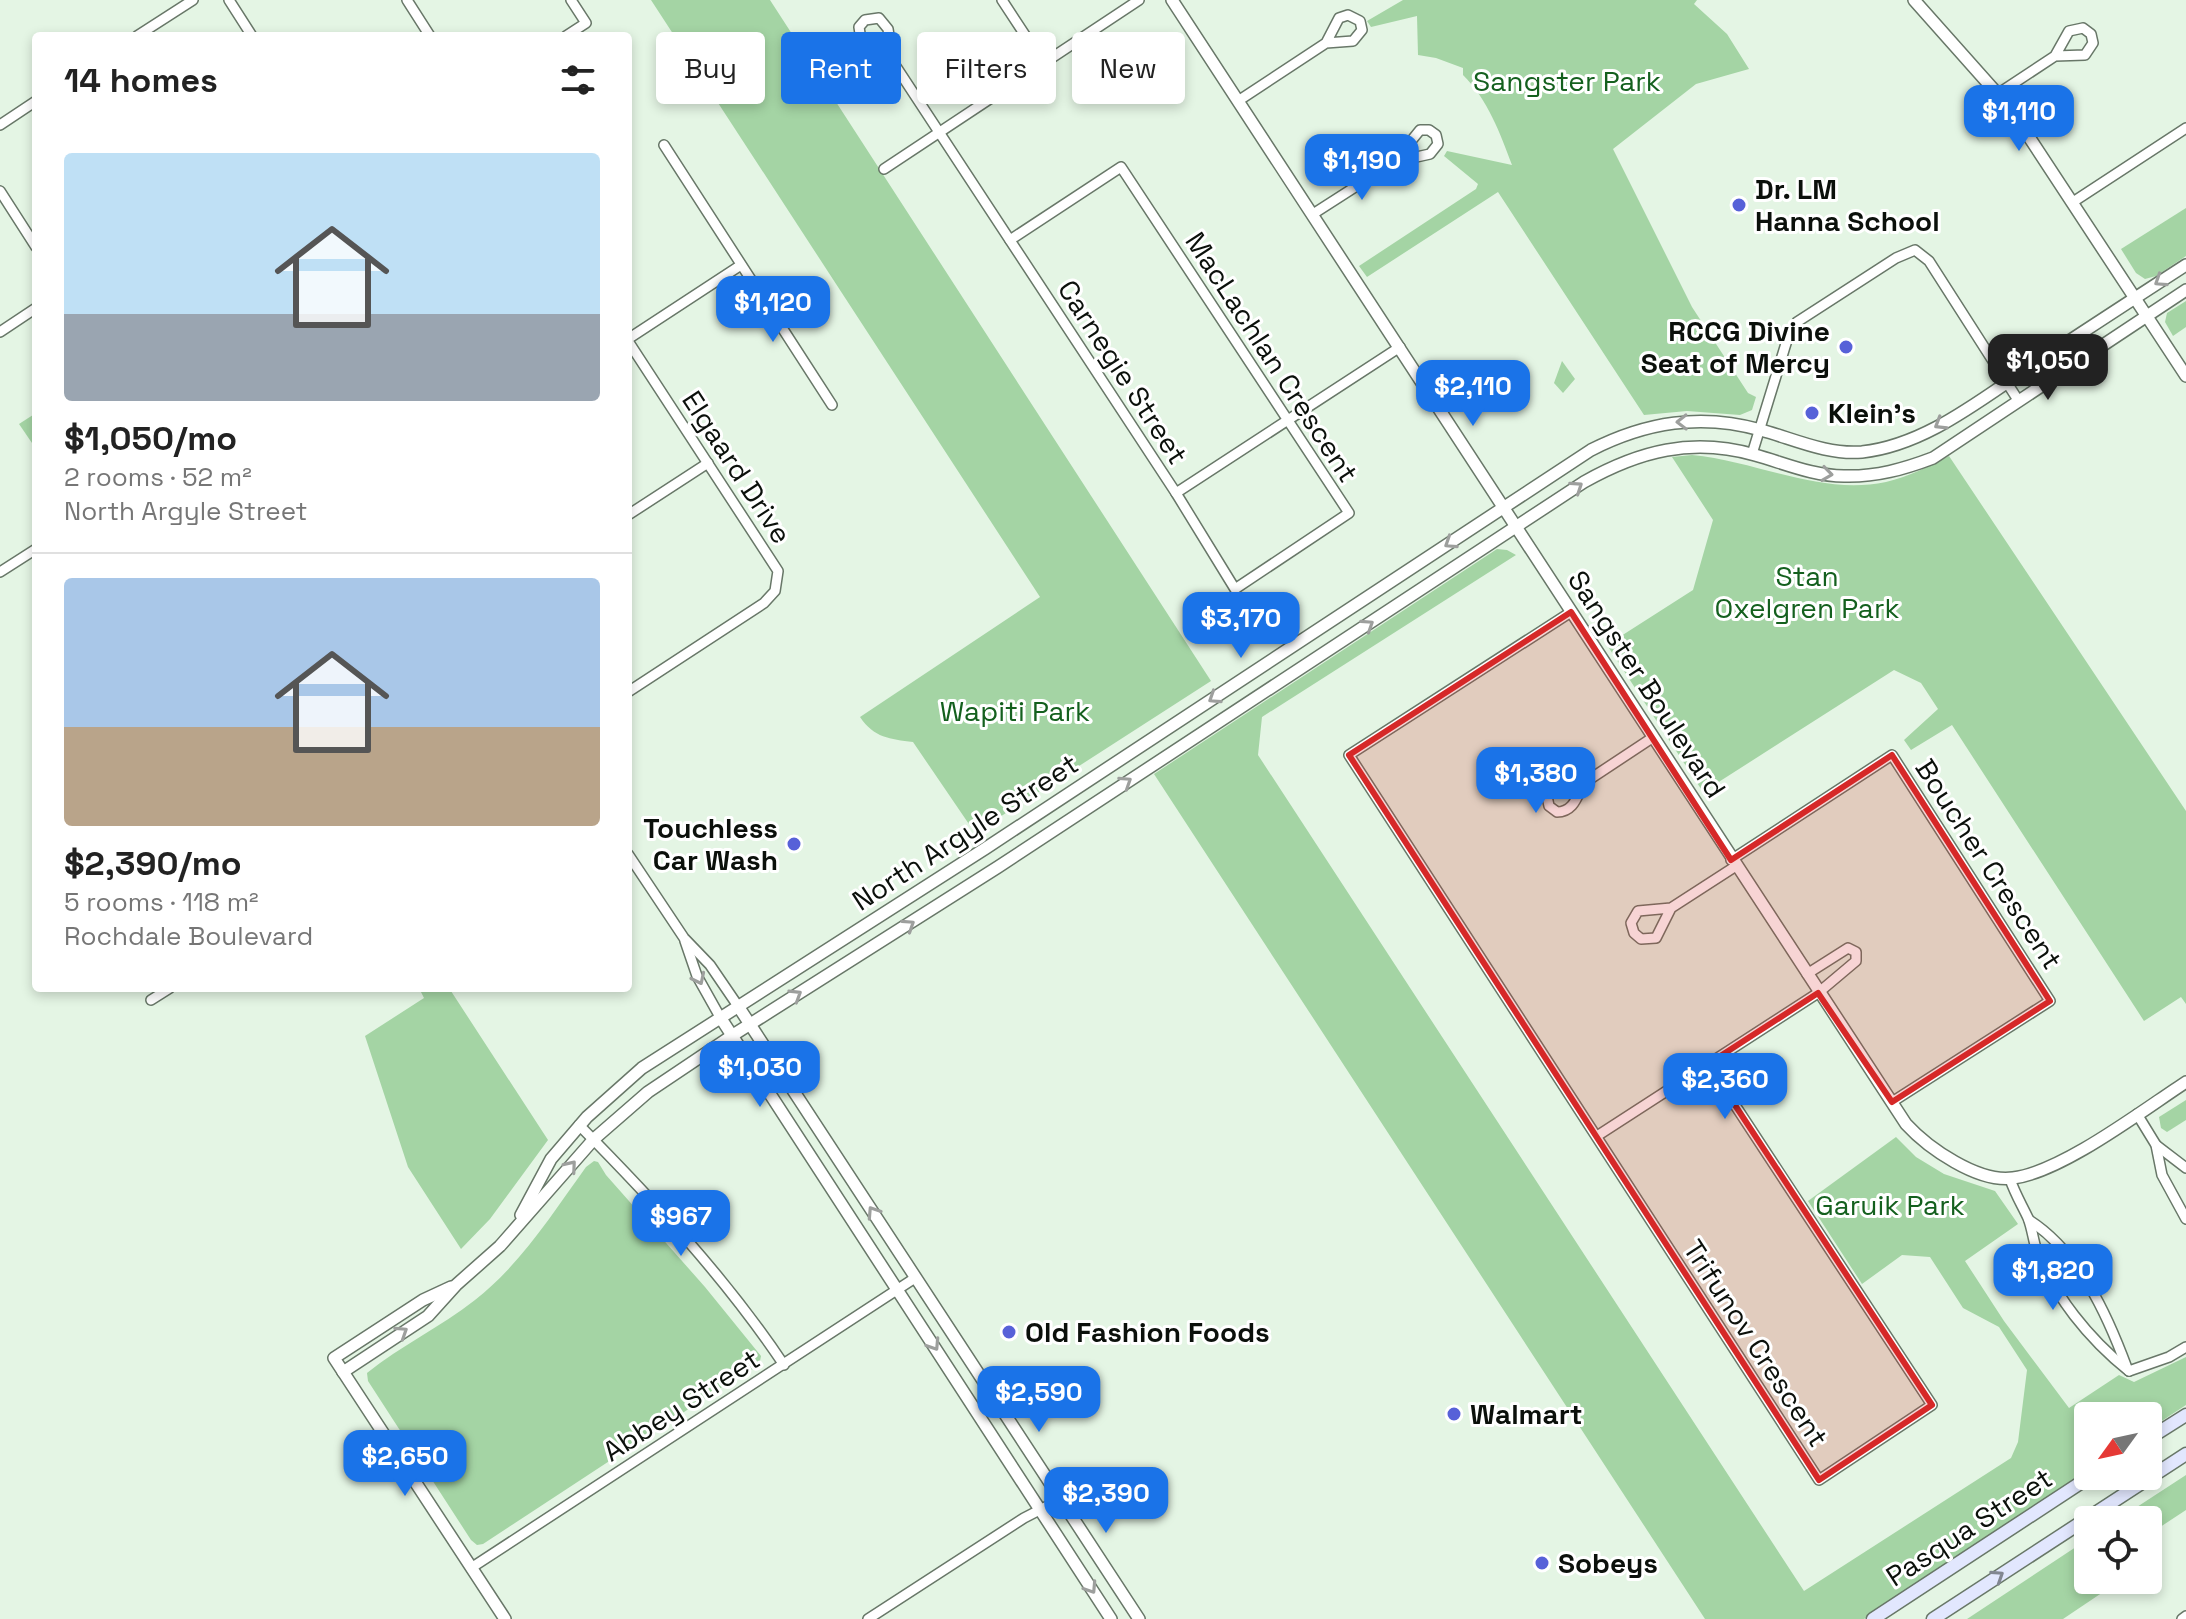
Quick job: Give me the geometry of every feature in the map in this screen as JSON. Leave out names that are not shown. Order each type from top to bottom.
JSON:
[{"type":"main road","points":[[2162,1430],[2186,1415]]},
{"type":"main road","name":"Pasqua Street","points":[[1933,1619],[2186,1454]]},
{"type":"main road","name":"Pasqua Street","points":[[1873,1619],[2074,1487]]},
{"type":"street","points":[[143,32],[193,0]]},
{"type":"street","points":[[229,0],[249,32]]},
{"type":"street","points":[[407,0],[427,32]]},
{"type":"street","points":[[571,0],[586,23],[572,32]]},
{"type":"street","points":[[1002,0],[1023,32]]},
{"type":"street","points":[[1056,56],[1139,0]]},
{"type":"street","name":"Sangster Boulevard","points":[[1172,0],[1818,993],[1913,1132],[1938,1154],[1982,1173],[2010,1179]]},
{"type":"street","points":[[1914,0],[1999,93],[2186,376]]},
{"type":"street","points":[[879,18],[886,24],[893,62],[861,40],[859,27],[865,20],[879,18]]},
{"type":"street","points":[[1238,101],[1326,43]]},
{"type":"street","points":[[1999,93],[2055,56]]},
{"type":"street","name":"Carnegie Street","points":[[901,74],[1176,493],[1400,347]]},
{"type":"street","points":[[0,125],[32,104]]},
{"type":"street","points":[[884,169],[982,104]]},
{"type":"street","points":[[2073,202],[2186,128]]},
{"type":"street","points":[[1313,214],[1394,162],[1420,130],[1429,130],[1436,135],[1437,148],[1430,154],[1394,162]]},
{"type":"street","points":[[664,145],[832,405]]},
{"type":"street","name":"MacLachlan Crescent","points":[[1010,240],[1121,167],[1349,513],[1235,589],[1176,493]]},
{"type":"street","points":[[0,191],[32,241]]},
{"type":"street","points":[[1752,454],[1788,337],[1797,322],[1896,258],[1915,250],[1929,261],[2018,400]]},
{"type":"street","points":[[632,337],[741,265]]},
{"type":"street","name":"North Argyle Street","points":[[518,1223],[551,1159],[579,1125],[642,1068],[995,842],[1591,450],[1615,437],[1641,429],[1663,423],[1688,422],[1714,422],[1759,429],[1839,452],[1886,448],[1910,441],[2186,265]]},
{"type":"street","name":"North Argyle Street","points":[[518,1223],[594,1139],[648,1092],[900,931],[1584,482],[1641,455],[1696,447],[1752,454],[1811,472],[1843,476],[1885,473],[1933,458],[2186,290]]},
{"type":"street","points":[[0,332],[32,311]]},
{"type":"street","name":"Elgaard Drive","points":[[632,346],[778,571],[775,591],[764,603],[632,689]]},
{"type":"street","points":[[632,512],[708,463]]},
{"type":"street","points":[[0,572],[32,552]]},
{"type":"street","name":"Trifunov Crescent","points":[[1571,612],[1349,755],[1819,1480],[1932,1405],[1708,1064]]},
{"type":"street","points":[[1584,783],[1652,738]]},
{"type":"street","name":"Boucher Crescent","points":[[1733,863],[1892,755],[2050,1001],[1892,1102]]},
{"type":"street","points":[[632,860],[684,938],[710,965],[738,1006],[1139,1619]]},
{"type":"street","points":[[1671,908],[1638,911],[1632,918],[1634,933],[1641,939],[1656,938],[1671,908],[1733,863]]},
{"type":"street","points":[[684,938],[697,976],[720,1017],[1111,1619]]},
{"type":"street","points":[[1597,1136],[1818,993],[1856,961],[1856,952],[1848,948],[1807,974]]},
{"type":"street","points":[[151,1000],[164,992]]},
{"type":"street","points":[[2129,1371],[2100,1348],[2076,1318],[2042,1259],[2029,1220],[2010,1179],[2049,1168],[2186,1082]]},
{"type":"street","points":[[2137,1114],[2156,1145],[2162,1175],[2186,1219]]},
{"type":"street","points":[[579,1125],[660,1208],[735,1295],[784,1365]]},
{"type":"street","points":[[2156,1145],[2186,1168]]},
{"type":"street","points":[[2029,1220],[2049,1233],[2094,1293],[2129,1371]]},
{"type":"street","points":[[343,1372],[428,1316],[456,1285],[500,1246],[518,1223]]},
{"type":"street","name":"Abbey Street","points":[[471,1568],[915,1278]]},
{"type":"street","points":[[456,1285],[423,1300],[334,1358],[505,1619]]},
{"type":"street","points":[[2129,1371],[2169,1357],[2186,1347]]},
{"type":"street","points":[[868,1619],[1024,1518],[1061,1499]]},
{"type":"highlighted area","points":[[1571,612],[1731,860],[1892,755],[2050,1001],[1892,1102],[1818,993],[1708,1064],[1932,1405],[1819,1480],[1349,755]]},
{"type":"green space","name":"Wapiti Park","points":[[651,0],[770,0],[791,32],[781,32],[781,104],[837,104],[1211,681],[975,833],[913,742],[877,733],[860,717],[1040,597],[719,104],[765,104],[765,32],[672,32]]},
{"type":"green space","name":"Sangster Park","points":[[1403,0],[1697,0],[1694,4],[1727,34],[1749,69],[1696,84],[1613,149],[1692,307],[1748,393],[1756,397],[1752,410],[1740,415],[1687,411],[1644,415],[1498,192],[1367,277],[1359,266],[1476,189],[1478,184],[1444,156],[1447,151],[1512,165],[1492,117],[1480,95],[1463,75],[1463,68],[1418,55],[1417,16],[1371,27],[1367,21]]},
{"type":"green space","points":[[2186,208],[2186,256],[2156,276],[2145,279],[2136,273],[2121,249]]},
{"type":"green space","points":[[2186,301],[2186,327],[2173,336],[2165,322],[2167,313]]},
{"type":"green space","points":[[1562,361],[1575,379],[1563,393],[1554,383]]},
{"type":"green space","points":[[32,416],[32,443],[19,424]]},
{"type":"green space","name":"Stan Oxelgren Park","points":[[1692,455],[1837,485],[1886,482],[1949,456],[2186,811],[2186,1004],[2181,997],[2144,1021],[1952,725],[1911,750],[1904,740],[1938,709],[1921,683],[1894,670],[1703,792],[1607,645],[1693,590],[1713,520],[1672,457]]},
{"type":"green space","name":"Garuik Park","points":[[1497,549],[1516,555],[1262,717],[1258,755],[1804,1591],[2011,1458],[2018,1442],[2027,1370],[1999,1327],[1963,1308],[1930,1257],[1902,1255],[1862,1284],[1808,1201],[1896,1137],[1916,1157],[1944,1174],[1995,1191],[2018,1224],[1965,1261],[2004,1321],[2069,1408],[2074,1405],[2074,1479],[1864,1619],[1705,1619],[1154,774]]},
{"type":"green space","points":[[421,992],[452,992],[548,1140],[490,1219],[461,1249],[408,1167],[365,1036],[424,998]]},
{"type":"green space","points":[[2186,1100],[2186,1120],[2167,1132],[2161,1128],[2159,1117]]},
{"type":"green space","points":[[594,1161],[761,1356],[759,1366],[748,1370],[483,1544],[477,1545],[368,1381],[367,1373],[462,1310],[492,1286],[548,1220],[586,1167]]},
{"type":"green space","points":[[2186,1357],[2186,1405],[2162,1421],[2162,1402],[2078,1402],[2119,1375],[2134,1382]]},
{"type":"green space","points":[[2186,1475],[2186,1510],[2162,1526],[2162,1506],[2138,1506]]},
{"type":"green space","points":[[2074,1548],[2074,1594],[2100,1594],[2063,1619],[1967,1619]]},
{"type":"place","name":"Dr. LM Hanna School","points":[[1739,205]]},
{"type":"place","name":"RCCG Divine Seat of Mercy","points":[[1846,347]]},
{"type":"place","name":"Klein's","points":[[1812,413]]},
{"type":"place","name":"Touchless Car Wash","points":[[794,844]]},
{"type":"place","name":"Old Fashion Foods","points":[[1009,1332]]},
{"type":"place","name":"Walmart","points":[[1454,1414]]},
{"type":"place","name":"Sobeys","points":[[1542,1563]]}]
